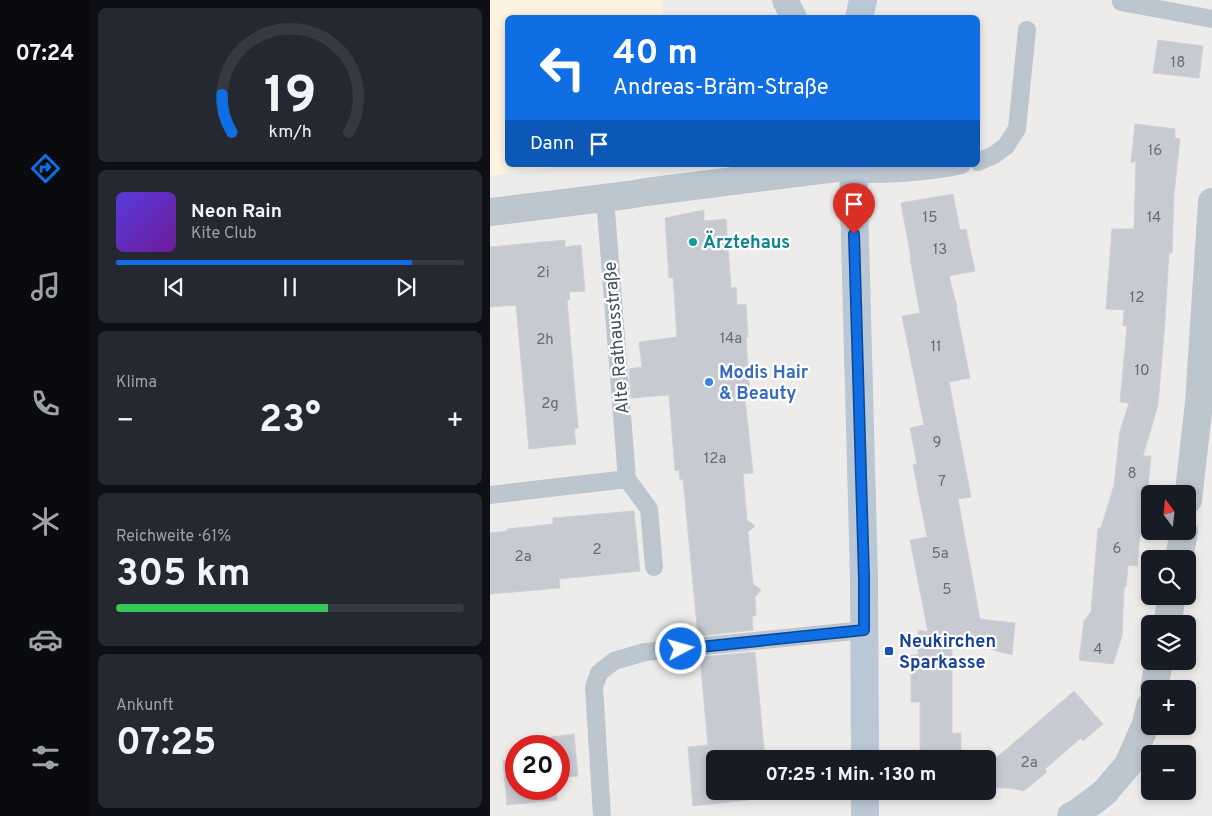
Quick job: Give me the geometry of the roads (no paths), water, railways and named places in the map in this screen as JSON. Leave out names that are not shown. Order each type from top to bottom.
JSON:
[{"type":"main road","points":[[860,15],[863,0]]},
{"type":"main road","points":[[853,168],[864,630],[865,750]]},
{"type":"main road","points":[[865,800],[865,816]]},
{"type":"street","points":[[786,0],[793,15]]},
{"type":"street","points":[[490,212],[853,168]]},
{"type":"street","points":[[1190,485],[1199,403],[1212,202]]},
{"type":"street","points":[[1071,816],[1104,793],[1128,765],[1141,735]]},
{"type":"lane","points":[[1120,2],[1212,19]]},
{"type":"lane","points":[[980,161],[1006,146],[1017,129],[1027,30]]},
{"type":"lane","points":[[853,168],[892,174],[954,167]]},
{"type":"lane","name":"Alte Rathausstraße","points":[[605,198],[627,479]]},
{"type":"lane","points":[[490,495],[627,479],[649,509],[654,567]]},
{"type":"lane","points":[[602,816],[594,687],[599,673],[614,661],[645,652],[864,630]]},
{"type":"place","name":"Ärztehaus","points":[[693,242]]},
{"type":"place","name":"Modis Hair & Beauty","points":[[709,382]]},
{"type":"place","name":"Neukirchen Sparkasse","points":[[889,651]]}]
